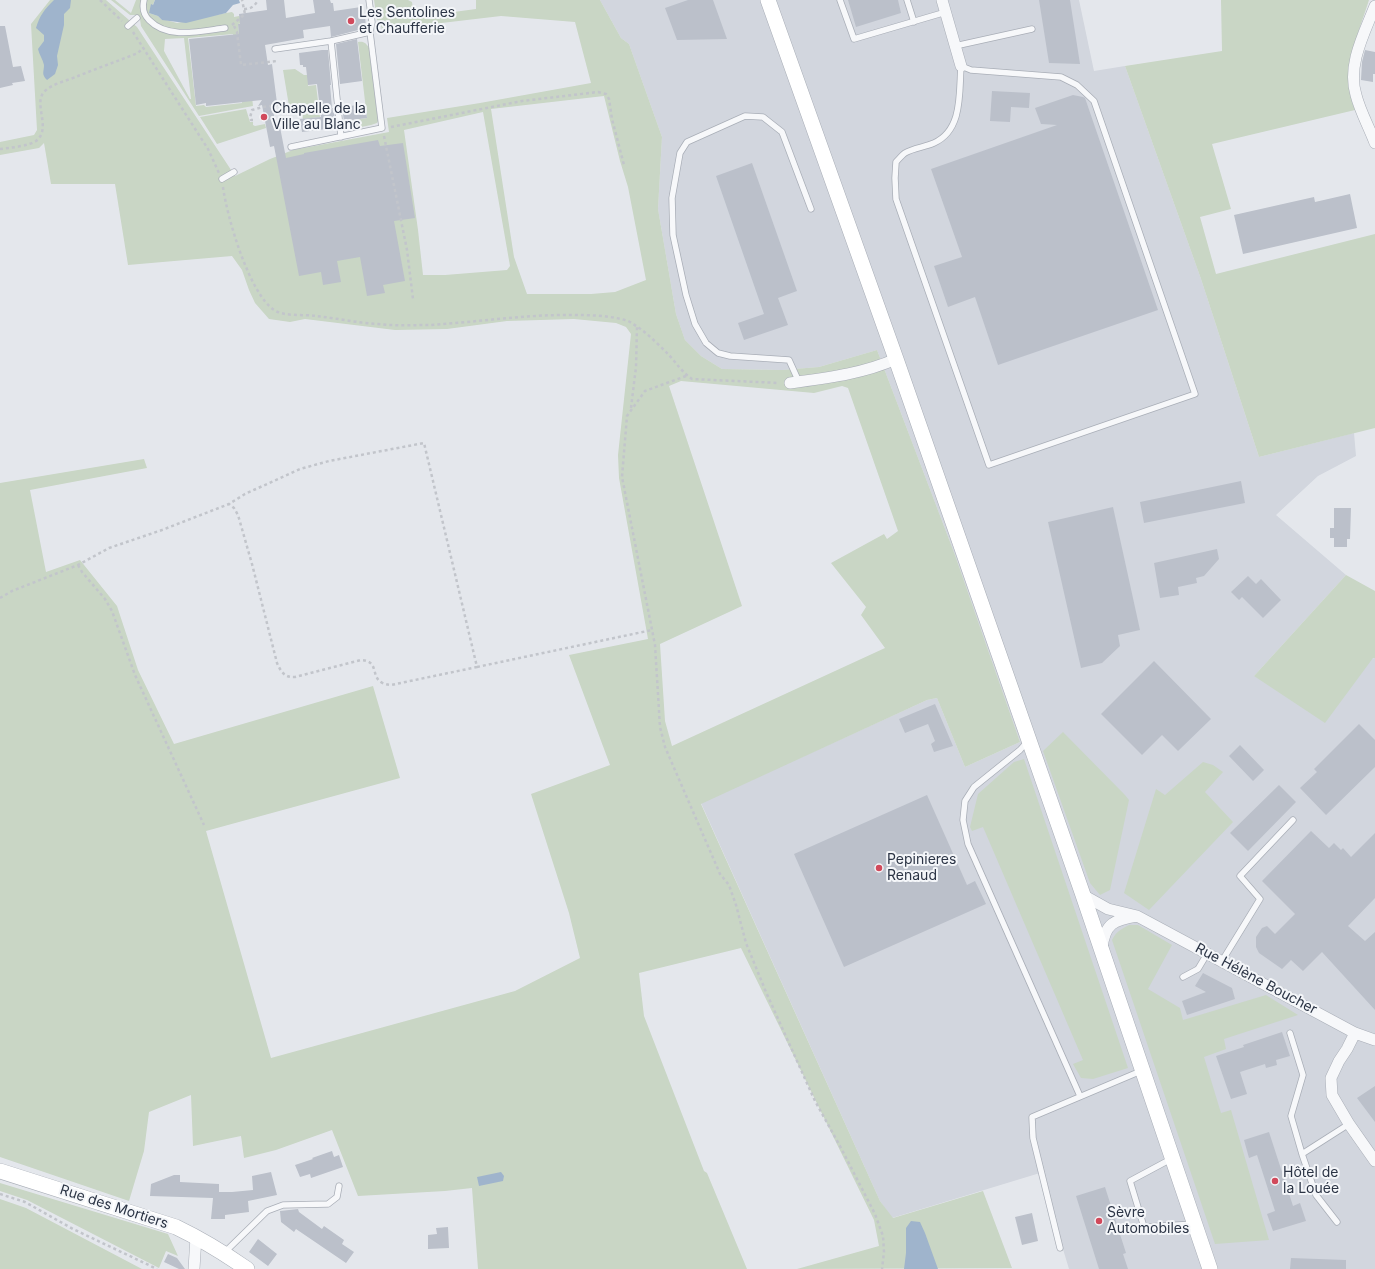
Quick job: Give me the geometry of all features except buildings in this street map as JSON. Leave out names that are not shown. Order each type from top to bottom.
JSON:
[{"type":"main road","points":[[768,0],[896,359],[1102,948],[1210,1269]]},
{"type":"main road","name":"Rue des Mortiers","points":[[0,1171],[176,1227],[224,1253],[247,1269]]},
{"type":"street","points":[[942,0],[961,66]]},
{"type":"street","points":[[1375,6],[1356,56],[1353,75],[1355,94],[1375,143]]},
{"type":"street","points":[[794,383],[847,376],[887,364],[896,359]]},
{"type":"street","name":"Rue Hélène Boucher","points":[[1083,895],[1108,909],[1137,916],[1355,1033],[1375,1040]]},
{"type":"street","points":[[1102,948],[1105,932],[1110,926],[1117,921],[1137,916]]},
{"type":"street","points":[[1355,1033],[1331,1078],[1332,1096],[1349,1124],[1375,1161]]},
{"type":"street","points":[[194,1269],[196,1237]]},
{"type":"lane","points":[[144,0],[142,6],[144,14],[157,27],[164,30],[175,32],[225,28]]},
{"type":"lane","points":[[291,147],[382,128],[370,32],[372,22],[369,0]]},
{"type":"lane","points":[[840,0],[854,39],[946,12]]},
{"type":"lane","points":[[907,0],[914,22]]},
{"type":"lane","points":[[128,26],[136,18]]},
{"type":"lane","points":[[955,46],[1032,29]]},
{"type":"lane","points":[[275,49],[331,41],[370,32]]},
{"type":"lane","points":[[331,41],[341,136]]},
{"type":"lane","points":[[961,66],[971,70],[1061,77],[1077,85],[1094,102],[1195,394],[989,465],[896,199],[896,162],[905,153],[935,142],[946,136],[954,124],[959,103],[961,66]]},
{"type":"lane","points":[[794,383],[789,360],[730,356],[718,353],[706,343],[695,324],[686,295],[673,235],[672,198],[680,153],[687,142],[745,116],[763,117],[782,132],[811,209]]},
{"type":"lane","points":[[222,180],[234,172]]},
{"type":"lane","points":[[1029,740],[1020,750],[974,787],[966,801],[963,820],[968,844],[1080,1096]]},
{"type":"lane","points":[[1222,961],[1260,899],[1240,876],[1293,820]]},
{"type":"lane","points":[[1183,977],[1198,969],[1208,953]]},
{"type":"lane","points":[[1290,1033],[1303,1075],[1291,1116],[1316,1195],[1337,1222]]},
{"type":"lane","points":[[1060,1248],[1033,1138],[1032,1117],[1143,1071]]},
{"type":"lane","points":[[1302,1154],[1349,1124]]},
{"type":"lane","points":[[1173,1158],[1130,1181],[1144,1227],[1196,1224]]},
{"type":"lane","points":[[224,1253],[267,1212],[283,1205],[328,1204],[337,1198],[340,1186]]},
{"type":"path","points":[[225,28],[245,14],[242,0]]},
{"type":"path","points":[[244,9],[249,9],[258,0]]},
{"type":"path","points":[[233,23],[237,32],[241,65],[277,61]]},
{"type":"path","points":[[0,149],[36,142],[41,135],[43,126],[41,99],[44,92],[58,84],[138,53],[143,48],[208,149],[222,180],[225,202],[234,234],[250,276],[261,297],[275,311],[285,314],[314,315],[386,324],[428,325],[554,314],[594,316],[627,320],[669,355],[686,376],[692,379],[794,383]]},
{"type":"path","points":[[413,299],[407,250],[382,128],[522,101],[598,92],[606,94],[609,99],[612,119],[624,165]]},
{"type":"path","points":[[253,120],[250,118],[252,110],[284,104]]},
{"type":"path","points":[[631,410],[636,367],[637,327]]},
{"type":"path","points":[[686,376],[645,390],[627,416],[622,476],[655,645],[660,727],[665,747],[720,874],[729,885],[749,950],[766,992],[815,1101],[875,1214],[883,1236],[884,1252],[882,1269]]},
{"type":"path","points":[[0,598],[12,591],[78,565],[109,548],[162,530],[229,504],[245,494],[300,469],[329,461],[424,443],[477,667]]},
{"type":"path","points":[[229,504],[234,508],[238,515],[277,663],[285,675],[289,678],[295,678],[360,660],[366,660],[373,666],[378,681],[381,684],[391,685],[652,630]]},
{"type":"path","points":[[78,565],[112,611],[135,675],[204,825]]},
{"type":"path","points":[[0,1194],[25,1202],[73,1229],[157,1269]]},
{"type":"shaded area","points":[[600,0],[1079,0],[1094,71],[1125,66],[1201,279],[1259,457],[1354,433],[1356,456],[1318,476],[1276,515],[1346,575],[1254,676],[1375,658],[1375,1269],[1069,1269],[1040,1173],[892,1218],[880,1201],[701,803],[927,700],[937,698],[965,767],[1020,742],[955,555],[877,350],[819,367],[782,370],[722,369],[701,356],[685,340],[676,314],[658,209],[662,137],[629,44],[621,38]]},
{"type":"green space","points":[[50,0],[106,0],[137,27],[235,176],[293,150],[389,132],[387,118],[591,83],[575,22],[501,16],[382,30],[380,21],[377,20],[374,0],[408,0],[412,2],[413,9],[409,18],[476,9],[476,0],[600,0],[621,38],[629,44],[662,137],[658,209],[676,314],[685,340],[701,356],[722,369],[782,370],[819,367],[877,350],[955,555],[1020,742],[965,767],[937,698],[927,700],[701,804],[880,1201],[893,1218],[983,1191],[1012,1268],[797,1269],[879,1246],[874,1220],[741,948],[639,973],[644,1016],[704,1171],[707,1173],[747,1269],[478,1269],[472,1188],[358,1196],[332,1130],[276,1150],[244,1158],[241,1136],[193,1146],[191,1095],[149,1112],[144,1151],[129,1201],[0,1157],[0,483],[144,459],[147,468],[30,490],[46,572],[80,560],[117,606],[138,670],[174,744],[373,686],[400,778],[206,831],[271,1058],[515,991],[580,958],[569,913],[531,794],[610,765],[569,655],[648,639],[619,478],[618,455],[631,334],[626,327],[616,323],[574,319],[507,321],[447,329],[395,330],[305,319],[290,322],[269,319],[255,303],[242,270],[232,256],[128,265],[115,184],[51,184],[44,143],[39,148],[0,155],[0,142],[34,135],[37,130],[31,24]],"holes":[[[604,96],[628,187],[646,280],[615,292],[591,294],[527,294],[514,257],[491,109]],[[483,112],[510,266],[507,270],[445,275],[423,275],[404,130]],[[681,381],[814,393],[842,386],[848,388],[898,531],[887,539],[884,534],[831,563],[866,607],[861,615],[885,648],[672,746],[665,721],[660,644],[742,606],[669,386]]]},
{"type":"green space","points":[[111,0],[115,0],[131,13],[136,0],[155,0],[149,13],[158,16],[162,20],[177,23],[232,12],[234,17],[239,16],[243,23],[238,24],[242,62],[248,62],[253,106],[199,116],[141,26],[140,19],[135,15],[130,15]],"holes":[[[233,34],[242,103],[206,107],[204,105],[196,106],[188,38]],[[184,38],[191,99],[164,51],[165,39]]]},
{"type":"green space","points":[[1221,0],[1369,0],[1352,54],[1350,68],[1349,82],[1355,110],[1212,144],[1231,209],[1200,217],[1216,274],[1375,234],[1375,428],[1259,457],[1201,279],[1125,66],[1222,51]]},
{"type":"green space","points":[[358,42],[365,43],[369,48],[378,121],[377,123],[371,125],[347,130],[342,122],[367,118]]},
{"type":"green space","points":[[295,69],[304,75],[308,75],[308,86],[316,85],[320,117],[303,119],[301,105],[289,106],[283,70]]},
{"type":"green space","points":[[246,109],[250,122],[253,122],[253,125],[265,124],[266,128],[217,144],[200,117]]},
{"type":"green space","points":[[1346,575],[1375,591],[1375,658],[1373,658],[1325,723],[1254,676]]},
{"type":"green space","points":[[1063,732],[1129,800],[1110,890],[1100,895],[1090,883],[1043,751]]},
{"type":"green space","points":[[1024,759],[1128,1068],[1093,1079],[1081,1078],[1073,1064],[1083,1060],[983,827],[972,831],[970,827],[978,794],[1014,762]]},
{"type":"green space","points":[[1203,762],[1213,765],[1223,772],[1205,792],[1233,822],[1149,910],[1124,893],[1156,789],[1165,795]]},
{"type":"green space","points":[[1129,925],[1138,925],[1172,945],[1148,989],[1180,1008],[1183,1020],[1266,995],[1298,1015],[1224,1039],[1226,1049],[1204,1057],[1221,1113],[1231,1110],[1269,1240],[1215,1244],[1112,940],[1119,931]]},
{"type":"green space","points":[[0,1183],[168,1234],[178,1256],[166,1251],[159,1268],[27,1200],[0,1191]]},
{"type":"green space","points":[[0,1199],[26,1208],[142,1269],[0,1269]]},
{"type":"water","points":[[54,0],[71,0],[70,8],[64,14],[64,25],[57,56],[58,65],[55,74],[47,80],[43,74],[44,65],[38,49],[44,41],[44,35],[36,28],[43,13]]},
{"type":"water","points":[[155,0],[239,0],[240,3],[233,5],[226,13],[186,23],[162,20],[158,16],[149,13],[151,4],[153,5]]},
{"type":"water","points":[[501,1172],[504,1176],[503,1181],[479,1186],[477,1177]]},
{"type":"water","points":[[911,1221],[920,1222],[938,1269],[904,1269],[906,1253],[906,1228]]},
{"type":"place","name":"Les Sentolines et Chaufferie","points":[[351,21]]},
{"type":"place","name":"Chapelle de la Ville au Blanc","points":[[264,117]]},
{"type":"place","name":"Pepinieres Renaud","points":[[879,868]]},
{"type":"place","name":"Hôtel de la Louée","points":[[1275,1181]]},
{"type":"place","name":"Sèvre Automobiles","points":[[1099,1221]]}]
